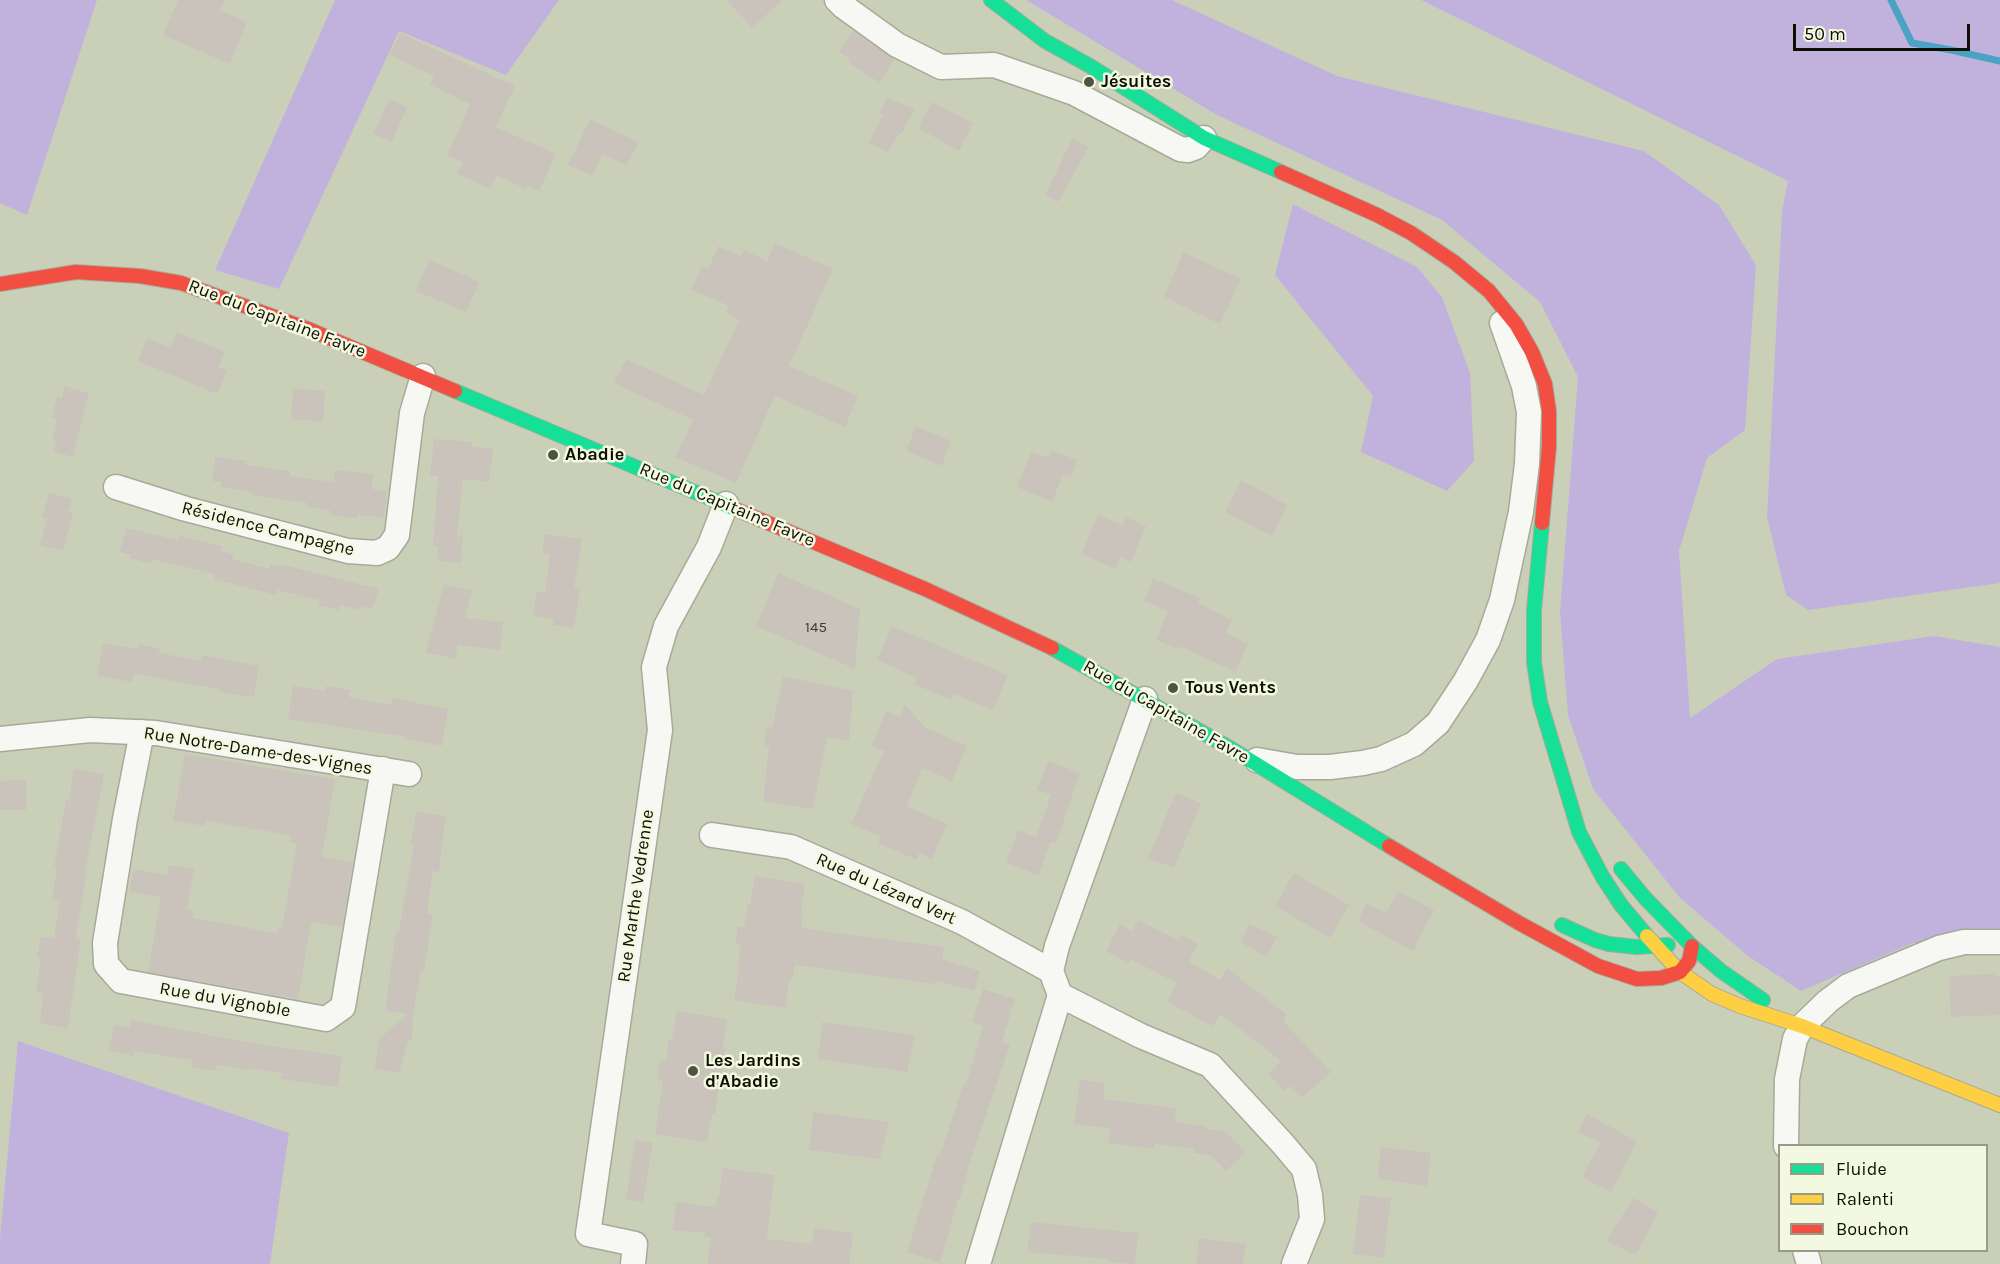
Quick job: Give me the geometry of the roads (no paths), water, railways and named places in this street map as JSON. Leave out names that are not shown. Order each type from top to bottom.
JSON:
[{"type":"street","points":[[837,0],[897,45],[941,67],[994,65],[1044,82],[1074,93],[1180,149],[1188,150],[1196,147],[1204,138]]},
{"type":"street","points":[[991,0],[1046,41],[1204,138],[1377,215],[1411,233],[1454,262],[1489,291],[1516,324],[1532,352],[1545,384],[1550,411],[1533,640],[1540,702],[1579,832],[1602,876],[1621,905],[1654,945],[1685,966],[1722,985],[1767,1003]]},
{"type":"street","name":"Rue du Capitaine Favre","points":[[0,284],[76,272],[128,275],[181,283],[308,329],[925,589],[1068,656],[1246,758],[1519,923],[1599,966],[1638,979],[1661,978],[1685,966]]},
{"type":"street","points":[[1246,758],[1298,766],[1330,767],[1363,764],[1381,759],[1414,744],[1438,723],[1488,640],[1498,613],[1513,555],[1521,512],[1529,433],[1529,412],[1524,386],[1513,350],[1489,291]]},
{"type":"street","name":"Résidence Campagne","points":[[116,487],[186,509],[313,542],[348,550],[377,553],[387,548],[397,536],[412,413],[423,376]]},
{"type":"street","name":"Rue Marthe Vedrenne","points":[[633,1264],[635,1244],[588,1234],[660,730],[654,667],[666,626],[709,547],[726,504]]},
{"type":"street","points":[[978,1264],[1060,995],[1052,971],[1057,946],[1145,699]]},
{"type":"street","name":"Rue Notre-Dame-des-Vignes","points":[[0,739],[90,730],[156,733],[409,774]]},
{"type":"street","name":"Rue du Vignoble","points":[[142,732],[105,943],[106,964],[121,981],[326,1019],[343,1008],[383,770]]},
{"type":"street","points":[[1562,777],[1591,823]]},
{"type":"street","name":"Rue du Capitaine Favre","points":[[1349,822],[1490,890]]},
{"type":"street","name":"Rue du Lézard Vert","points":[[712,835],[790,847],[962,922],[1052,971]]},
{"type":"street","points":[[1616,862],[1645,898],[1692,946],[1721,971],[1802,1026]]},
{"type":"street","points":[[1553,920],[1595,940],[1609,944],[1638,947],[1654,945]]},
{"type":"street","points":[[1786,1144],[1787,1079],[1794,1039],[1802,1026],[1828,1001],[1848,986],[1939,948],[1964,942],[2000,942]]},
{"type":"street","points":[[1685,966],[1692,946]]},
{"type":"street","points":[[1685,966],[1712,994],[1740,1006],[1802,1026],[2000,1105]]},
{"type":"street","points":[[1060,995],[1141,1036],[1210,1065],[1283,1143],[1304,1169],[1310,1195],[1312,1219],[1294,1264]]},
{"type":"waterway","points":[[1891,0],[1912,43],[2000,61]]},
{"type":"place","name":"Jésuites","points":[[1089,82]]},
{"type":"place","name":"Abadie","points":[[553,455]]},
{"type":"place","name":"Tous Vents","points":[[1173,688]]},
{"type":"place","name":"Les Jardins d'Abadie","points":[[693,1071]]}]
